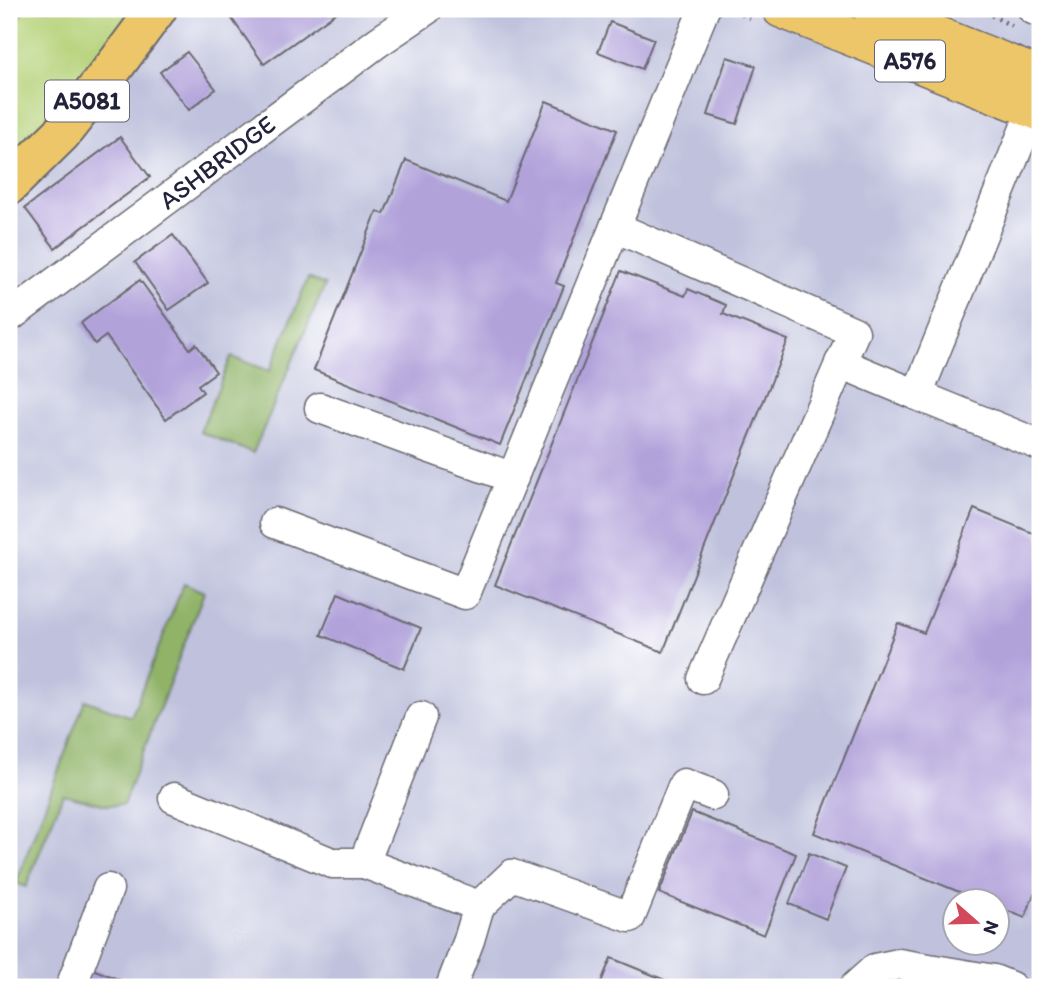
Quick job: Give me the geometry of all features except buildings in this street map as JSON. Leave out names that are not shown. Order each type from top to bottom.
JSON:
[{"type":"highway","name":"A5081","points":[[9,186],[61,134],[157,9]]},
{"type":"main road","name":"A576","points":[[780,9],[1038,99]]},
{"type":"main road","name":"A576","points":[[871,9],[1038,99]]},
{"type":"street","name":"ASHBRIDGE","points":[[9,317],[378,42],[427,9]]},
{"type":"street","points":[[275,523],[465,594],[704,9]]},
{"type":"street","points":[[1034,9],[1040,12]]},
{"type":"street","points":[[917,395],[1038,99]]},
{"type":"street","points":[[615,227],[854,332],[703,679]]},
{"type":"street","points":[[840,363],[1040,445]]},
{"type":"street","points":[[320,408],[513,478]]},
{"type":"street","points":[[364,863],[421,717]]},
{"type":"street","points":[[451,987],[479,906],[512,875],[630,917],[684,784],[713,795]]},
{"type":"street","points":[[174,797],[332,863],[364,863],[479,906]]},
{"type":"street","points":[[71,987],[108,889]]},
{"type":"street","points":[[855,987],[874,969],[899,964],[994,980],[1011,987]]},
{"type":"path","points":[[9,10],[17,15],[21,9]]},
{"type":"shaded area","points":[[9,9],[1040,9],[1040,987],[9,987]]},
{"type":"green space","points":[[25,9],[140,9],[9,168],[9,20],[11,16],[18,20]]},
{"type":"green space","points":[[308,278],[325,285],[253,453],[200,432],[231,357],[270,371]]},
{"type":"green space","points":[[184,583],[204,592],[123,805],[106,805],[63,794],[26,887],[16,883],[85,700],[131,717]]}]
